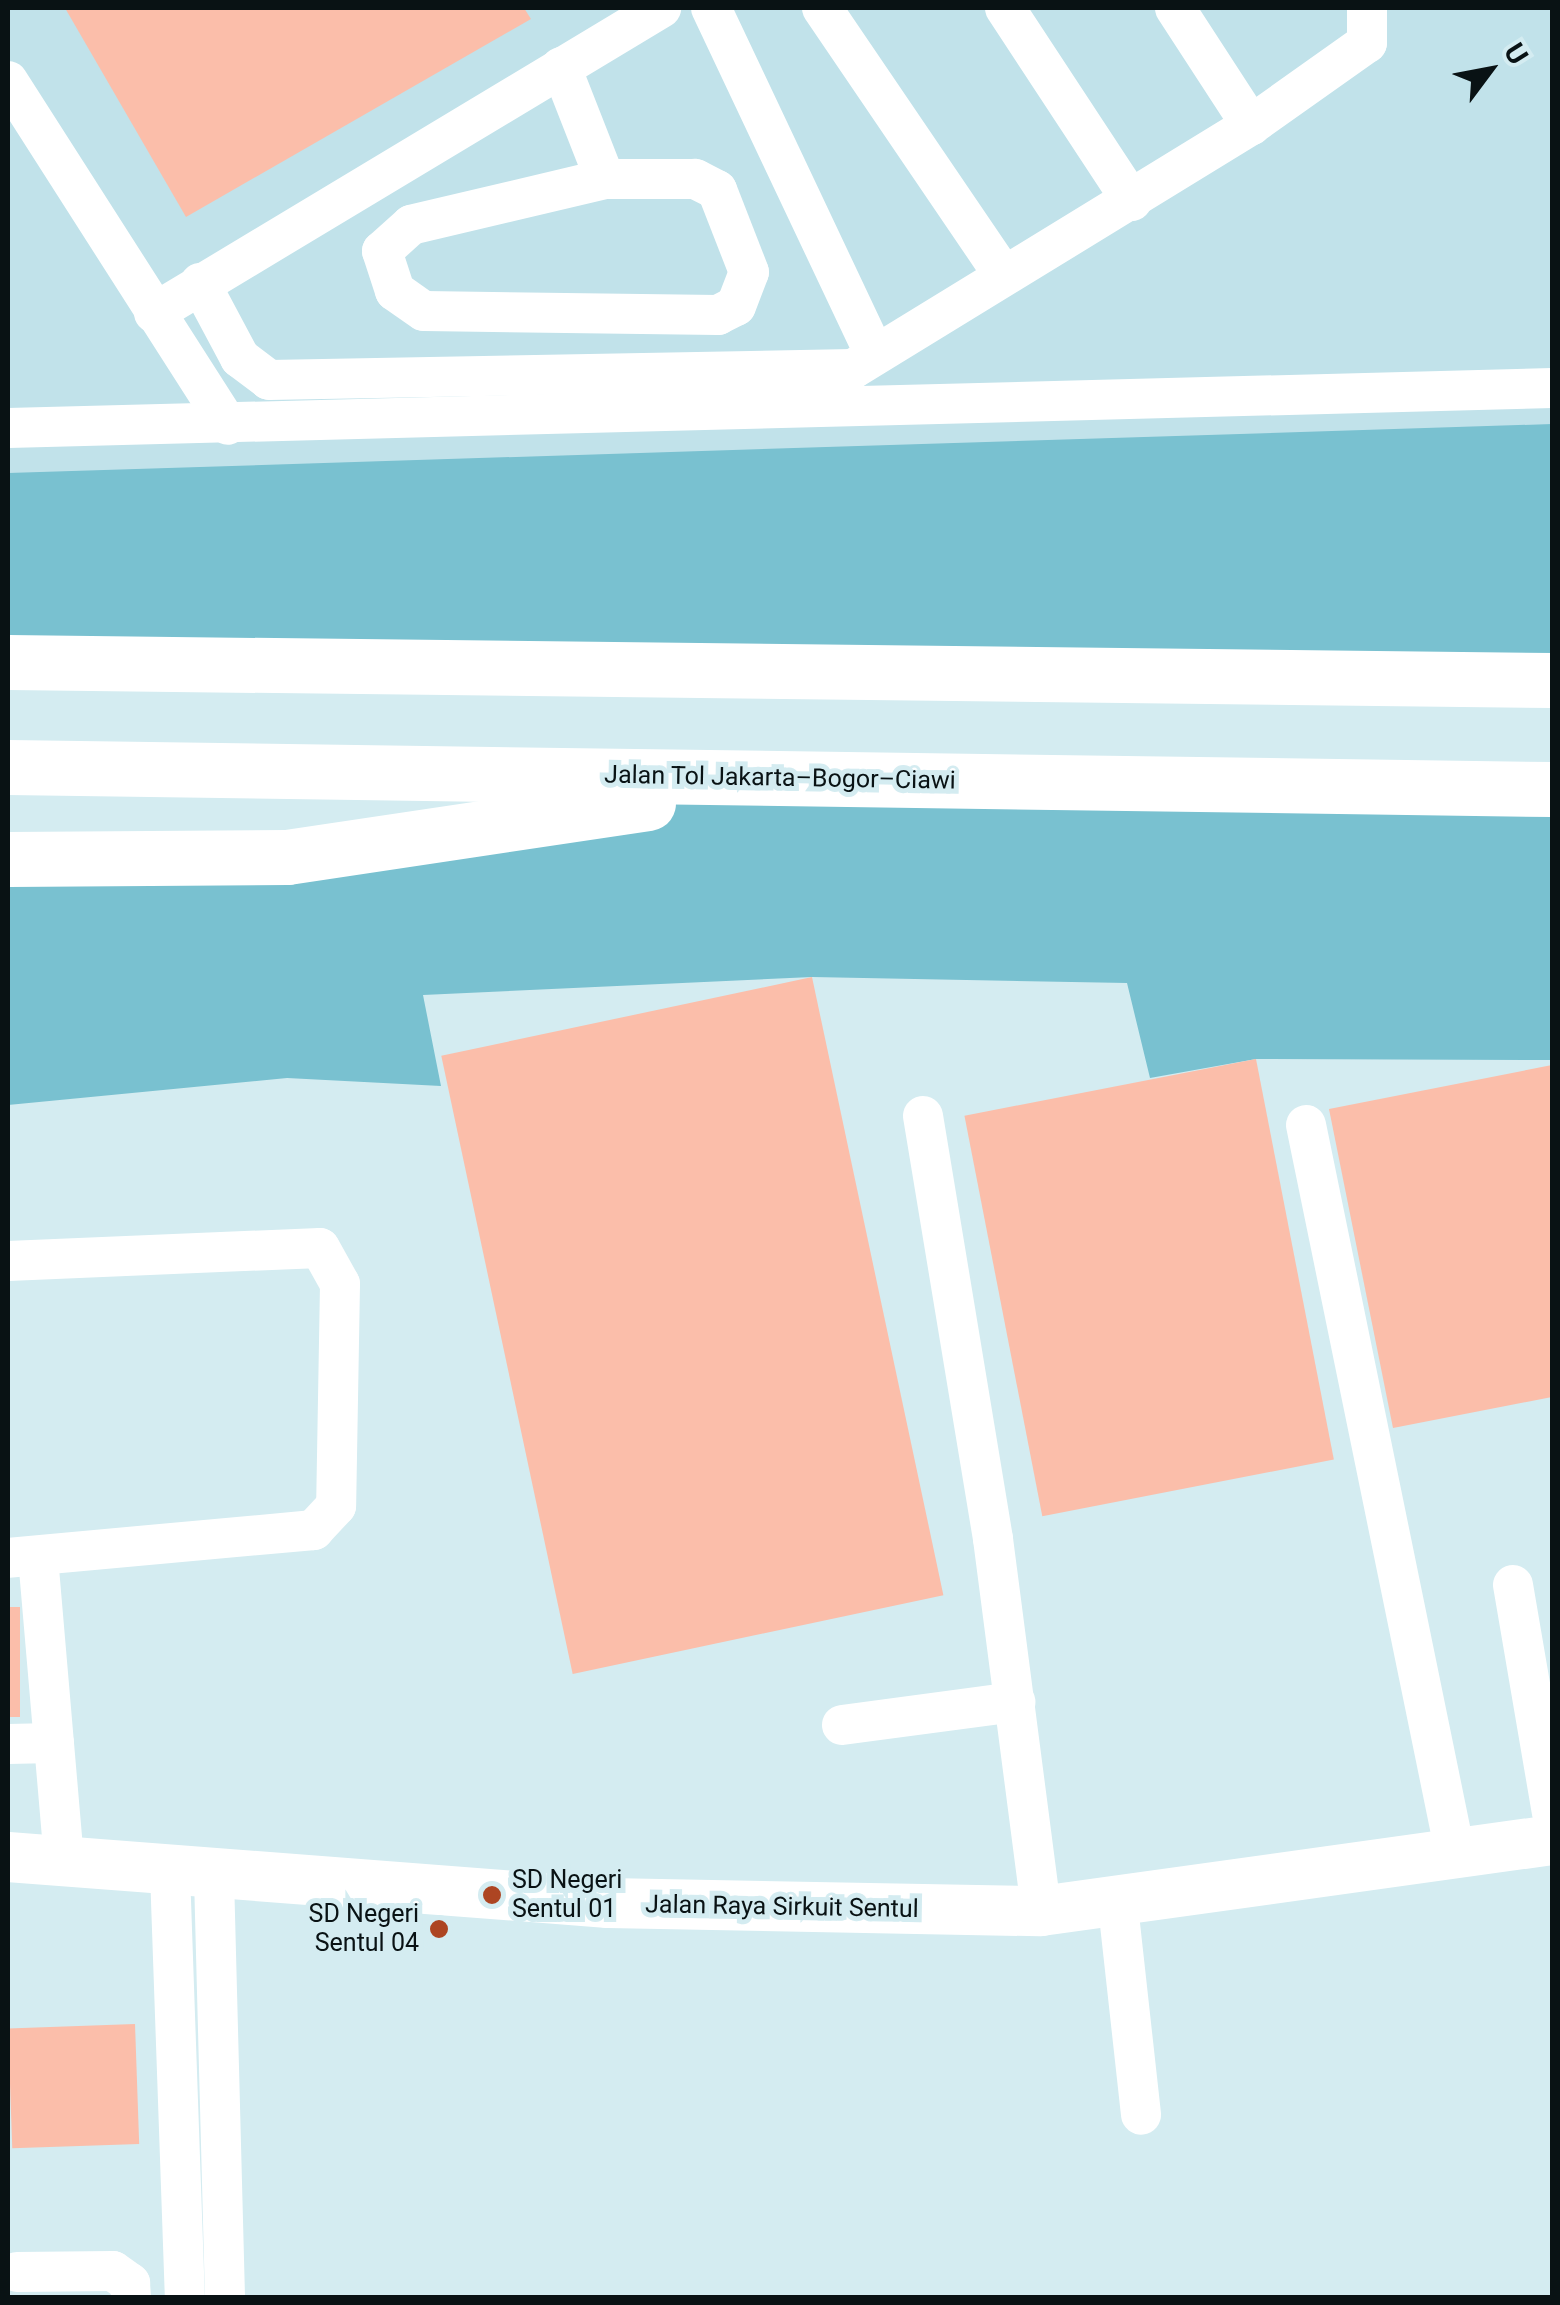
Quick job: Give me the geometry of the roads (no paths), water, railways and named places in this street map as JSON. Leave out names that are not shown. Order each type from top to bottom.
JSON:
[{"type":"highway","points":[[8,662],[1552,680]]},
{"type":"highway","name":"Jalan Tol Jakarta–Bogor–Ciawi","points":[[8,768],[1552,789]]},
{"type":"highway","points":[[8,859],[287,857],[815,779]]},
{"type":"main road","name":"Jalan Raya Sirkuit Sentul","points":[[8,1857],[608,1904],[1041,1911],[1118,1906],[1552,1840]]},
{"type":"street","points":[[154,313],[662,8]]},
{"type":"street","points":[[711,8],[872,350]]},
{"type":"street","points":[[822,8],[1002,273]]},
{"type":"street","points":[[1005,8],[1132,201]]},
{"type":"street","points":[[1175,8],[1251,125]]},
{"type":"street","points":[[200,283],[240,358],[269,380],[853,369],[872,350],[1132,201],[1251,125],[1366,43],[1367,8]]},
{"type":"street","points":[[561,67],[605,180]]},
{"type":"street","points":[[8,81],[228,425]]},
{"type":"street","points":[[696,179],[717,190],[750,272],[736,306],[718,316],[424,311],[396,290],[382,252],[411,225],[605,180],[696,179]]},
{"type":"street","points":[[8,428],[228,425],[1325,388],[1552,388]]},
{"type":"street","points":[[923,1116],[1016,1702],[1041,1911]]},
{"type":"street","points":[[1306,1126],[1455,1852]]},
{"type":"street","points":[[8,1261],[320,1248],[340,1284],[336,1506],[314,1530],[23,1558],[54,1742],[64,1862]]},
{"type":"street","points":[[1513,1585],[1552,1813]]},
{"type":"street","points":[[842,1725],[1016,1702]]},
{"type":"street","points":[[8,1744],[54,1742]]},
{"type":"street","points":[[185,2298],[192,1874]]},
{"type":"street","points":[[192,1874],[225,2298]]},
{"type":"street","points":[[1118,1906],[1140,2115]]},
{"type":"street","points":[[17,2272],[113,2272],[130,2283],[131,2298]]},
{"type":"place","name":"SD Negeri Sentul 01","points":[[492,1895]]},
{"type":"place","name":"SD Negeri Sentul 04","points":[[439,1929]]}]
